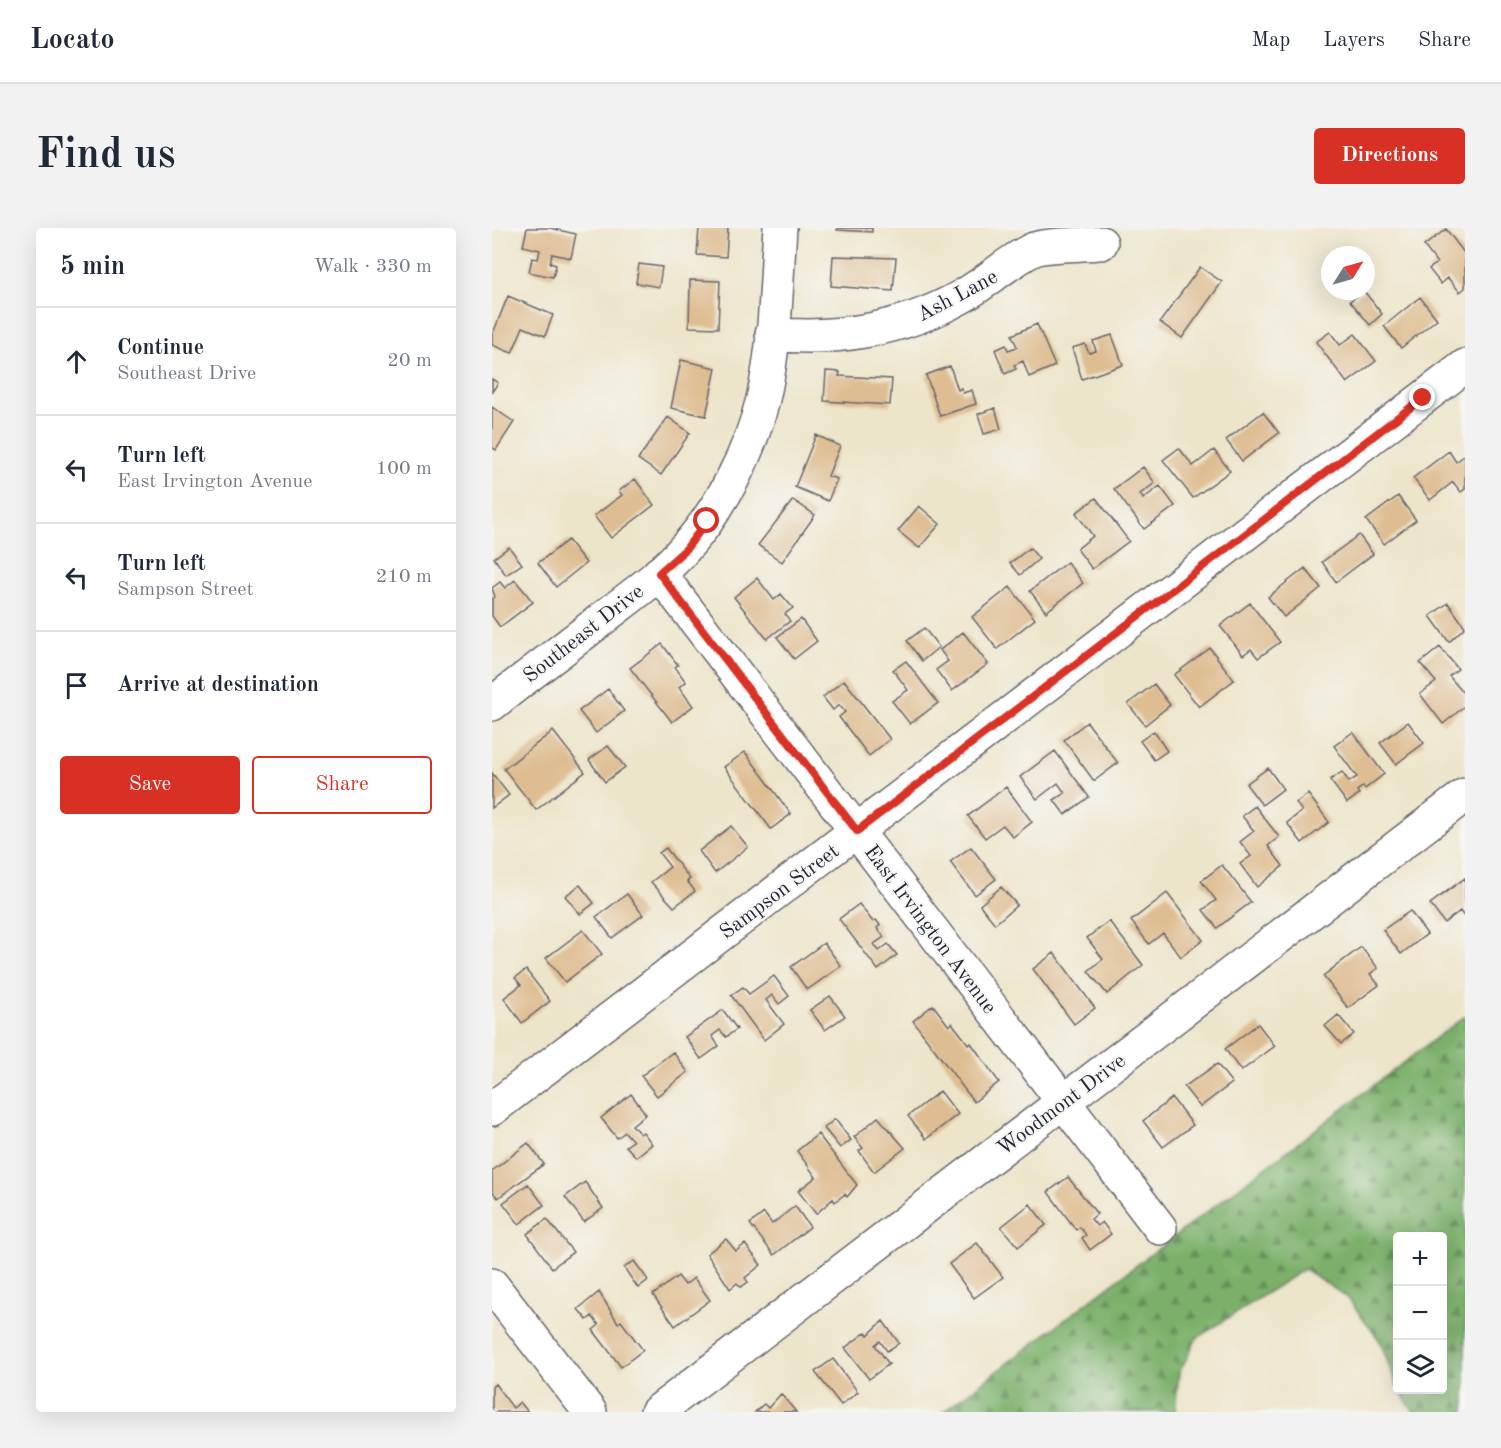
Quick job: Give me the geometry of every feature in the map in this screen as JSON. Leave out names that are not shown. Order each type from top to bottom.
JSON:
[{"type":"street","name":"Southeast Drive","points":[[492,704],[659,573],[686,549],[707,521],[730,483],[752,434],[763,399],[772,334],[780,228]]},
{"type":"street","name":"Ash Lane","points":[[772,334],[821,336],[860,332],[910,320],[958,299],[1033,249],[1101,243]]},
{"type":"street","name":"Sampson Street","points":[[492,1109],[1465,366]]},
{"type":"street","name":"East Irvington Avenue","points":[[659,573],[1160,1227]]},
{"type":"street","name":"Woodmont Drive","points":[[657,1412],[1465,795]]},
{"type":"street","points":[[492,1286],[590,1412]]},
{"type":"green space","points":[[1465,1016],[1465,1412],[1414,1412],[1402,1394],[1447,1394],[1447,1232],[1393,1232],[1393,1376],[1380,1341],[1347,1297],[1304,1269],[1197,1338],[1179,1373],[1175,1412],[943,1412]]},
{"type":"building","points":[[527,228],[550,228],[576,234],[571,258],[552,254],[550,263],[556,265],[553,277],[529,272],[532,258],[538,259],[540,250],[523,246]]},
{"type":"building","points":[[699,228],[728,228],[726,257],[697,255]]},
{"type":"building","points":[[837,228],[872,228],[872,232],[837,230]]},
{"type":"building","points":[[1446,229],[1465,254],[1465,288],[1460,292],[1448,278],[1441,284],[1429,269],[1437,263],[1424,246]]},
{"type":"building","points":[[833,256],[896,258],[893,291],[831,286]]},
{"type":"building","points":[[639,264],[662,267],[659,287],[636,283]]},
{"type":"building","points":[[1200,267],[1222,282],[1182,338],[1160,322]]},
{"type":"building","points":[[690,280],[720,281],[718,328],[689,327]]},
{"type":"building","points":[[508,296],[553,315],[545,336],[523,327],[512,353],[492,345],[492,336]]},
{"type":"building","points":[[1420,297],[1437,319],[1401,348],[1384,326]]},
{"type":"building","points":[[1371,300],[1382,314],[1370,325],[1350,301]]},
{"type":"building","points":[[1037,324],[1055,366],[1029,377],[1023,361],[1014,365],[1016,369],[1005,374],[995,350],[1006,345],[1008,350],[1017,347],[1012,335]]},
{"type":"building","points":[[1330,332],[1340,345],[1355,334],[1376,361],[1347,383],[1316,342]]},
{"type":"building","points":[[1112,335],[1123,365],[1082,379],[1072,348],[1085,344],[1089,353],[1096,351],[1093,341]]},
{"type":"building","points":[[681,360],[716,368],[706,416],[671,408]]},
{"type":"building","points":[[950,366],[958,390],[961,388],[963,393],[972,390],[976,404],[940,416],[926,375]]},
{"type":"building","points":[[826,371],[840,372],[839,376],[892,379],[890,405],[824,401]]},
{"type":"building","points":[[492,379],[498,383],[492,392]]},
{"type":"building","points":[[492,407],[514,422],[496,450],[492,447]]},
{"type":"building","points":[[995,408],[1001,429],[984,434],[978,414]]},
{"type":"building","points":[[1263,412],[1279,433],[1242,461],[1226,440]]},
{"type":"building","points":[[668,417],[690,433],[661,475],[638,459]]},
{"type":"building","points":[[816,435],[840,446],[828,476],[837,479],[828,501],[795,487]]},
{"type":"building","points":[[1179,448],[1193,466],[1214,450],[1230,471],[1193,498],[1163,460]]},
{"type":"building","points":[[1449,451],[1456,462],[1465,455],[1465,489],[1461,492],[1453,482],[1430,500],[1413,478]]},
{"type":"building","points":[[1143,467],[1155,483],[1140,494],[1143,499],[1160,486],[1175,506],[1144,529],[1114,489]]},
{"type":"building","points":[[635,479],[654,505],[611,538],[594,516],[622,495],[619,491]]},
{"type":"building","points":[[1398,496],[1416,520],[1384,544],[1366,520]]},
{"type":"building","points":[[1096,498],[1129,541],[1092,569],[1077,549],[1093,536],[1076,513]]},
{"type":"building","points":[[793,500],[815,515],[782,562],[758,545]]},
{"type":"building","points":[[919,506],[940,524],[919,548],[898,531]]},
{"type":"building","points":[[1359,535],[1373,554],[1336,582],[1322,562]]},
{"type":"building","points":[[568,540],[586,563],[556,587],[538,563]]},
{"type":"building","points":[[509,547],[522,564],[506,575],[494,558]]},
{"type":"building","points":[[1030,548],[1039,559],[1020,575],[1010,563]]},
{"type":"building","points":[[1067,562],[1083,583],[1046,612],[1030,591]]},
{"type":"building","points":[[1305,568],[1321,588],[1284,617],[1268,597]]},
{"type":"building","points":[[757,578],[774,600],[781,594],[793,608],[785,614],[790,621],[767,639],[734,597]]},
{"type":"building","points":[[515,580],[533,602],[500,627],[492,616],[492,599],[495,597],[492,588],[500,582],[505,588]]},
{"type":"building","points":[[1010,587],[1035,619],[997,649],[972,617]]},
{"type":"building","points":[[1250,603],[1280,642],[1258,658],[1251,649],[1243,655],[1220,626]]},
{"type":"building","points":[[1448,603],[1465,627],[1449,642],[1430,616]]},
{"type":"building","points":[[801,619],[817,641],[794,659],[777,637]]},
{"type":"building","points":[[924,628],[939,647],[922,661],[907,641]]},
{"type":"building","points":[[963,632],[988,664],[952,691],[936,670],[948,661],[940,650]]},
{"type":"building","points":[[662,644],[678,665],[675,667],[686,682],[679,687],[693,706],[672,722],[630,668]]},
{"type":"building","points":[[1440,647],[1458,669],[1449,676],[1465,695],[1465,706],[1443,724],[1420,694],[1436,682],[1420,663]]},
{"type":"building","points":[[1210,648],[1234,680],[1199,707],[1174,675]]},
{"type":"building","points":[[906,661],[938,703],[910,724],[892,701],[908,690],[893,670]]},
{"type":"building","points":[[844,680],[890,739],[869,756],[839,717],[845,712],[839,705],[833,710],[823,697]]},
{"type":"building","points":[[1154,684],[1170,705],[1145,725],[1128,704]]},
{"type":"building","points":[[608,689],[624,711],[596,733],[579,711]]},
{"type":"building","points":[[1087,722],[1118,763],[1094,781],[1064,740]]},
{"type":"building","points":[[1408,722],[1424,743],[1396,764],[1380,743]]},
{"type":"building","points":[[553,731],[585,772],[536,810],[504,769]]},
{"type":"building","points":[[1154,731],[1167,751],[1154,760],[1140,741]]},
{"type":"building","points":[[1353,732],[1384,774],[1365,789],[1363,786],[1357,791],[1359,794],[1347,803],[1330,780],[1342,772],[1349,782],[1357,777],[1334,746]]},
{"type":"building","points":[[608,746],[625,767],[605,782],[589,760]]},
{"type":"building","points":[[1055,751],[1089,797],[1065,815],[1054,800],[1065,793],[1058,783],[1037,799],[1020,777]]},
{"type":"building","points":[[745,752],[791,814],[771,829],[724,767]]},
{"type":"building","points":[[1268,768],[1283,789],[1262,805],[1246,784]]},
{"type":"building","points":[[492,773],[509,795],[492,808]]},
{"type":"building","points":[[1006,787],[1032,822],[1013,837],[1003,825],[985,838],[968,816]]},
{"type":"building","points":[[1308,794],[1329,822],[1302,843],[1287,823],[1302,811],[1296,803]]},
{"type":"building","points":[[1255,806],[1279,837],[1268,846],[1283,866],[1257,887],[1240,864],[1251,856],[1240,842],[1254,831],[1242,816]]},
{"type":"building","points":[[731,826],[748,847],[715,873],[699,851]]},
{"type":"building","points":[[971,847],[996,879],[975,895],[950,862]]},
{"type":"building","points":[[666,848],[690,879],[687,881],[695,891],[674,907],[651,882],[670,867],[659,853]]},
{"type":"building","points":[[1222,865],[1251,902],[1217,928],[1203,910],[1216,900],[1201,881]]},
{"type":"building","points":[[1465,878],[1465,918],[1460,911],[1444,923],[1430,904]]},
{"type":"building","points":[[580,885],[594,903],[580,914],[565,896]]},
{"type":"building","points":[[1001,887],[1017,905],[995,924],[980,905]]},
{"type":"building","points":[[1167,893],[1203,940],[1181,957],[1163,933],[1149,944],[1131,921]]},
{"type":"building","points":[[627,894],[643,915],[612,938],[596,917]]},
{"type":"building","points":[[859,904],[873,922],[876,920],[880,925],[877,928],[884,937],[874,944],[879,951],[888,944],[897,955],[878,970],[839,919]]},
{"type":"building","points":[[1410,911],[1427,934],[1401,954],[1383,930]]},
{"type":"building","points":[[1109,921],[1143,965],[1107,994],[1088,971],[1103,959],[1087,938]]},
{"type":"building","points":[[583,930],[602,954],[565,982],[546,958]]},
{"type":"building","points":[[824,943],[841,966],[807,990],[791,967]]},
{"type":"building","points":[[1361,947],[1378,968],[1370,974],[1379,985],[1348,1008],[1323,976]]},
{"type":"building","points":[[1054,953],[1095,1008],[1074,1024],[1033,969]]},
{"type":"building","points":[[526,970],[550,1001],[522,1023],[504,998],[521,985],[515,978]]},
{"type":"building","points":[[774,976],[789,996],[779,1004],[772,995],[766,1000],[784,1024],[764,1040],[731,995],[743,987],[749,994]]},
{"type":"building","points":[[830,996],[845,1016],[825,1030],[810,1010]]},
{"type":"building","points":[[933,1005],[949,1026],[952,1023],[969,1045],[971,1043],[999,1082],[974,1102],[913,1021]]},
{"type":"building","points":[[723,1010],[737,1029],[726,1037],[720,1030],[712,1036],[719,1046],[701,1059],[685,1037]]},
{"type":"building","points":[[1338,1015],[1354,1034],[1341,1044],[1325,1026]]},
{"type":"building","points":[[1258,1024],[1275,1046],[1241,1071],[1225,1049]]},
{"type":"building","points":[[673,1052],[688,1072],[657,1096],[641,1076]]},
{"type":"building","points":[[1217,1064],[1232,1083],[1200,1107],[1184,1087]]},
{"type":"building","points":[[940,1091],[958,1114],[926,1139],[908,1116]]},
{"type":"building","points":[[631,1094],[646,1114],[632,1125],[640,1134],[643,1132],[652,1144],[636,1157],[626,1146],[633,1141],[625,1132],[617,1138],[601,1118]]},
{"type":"building","points":[[1172,1098],[1193,1125],[1163,1147],[1143,1121]]},
{"type":"building","points":[[878,1117],[905,1148],[874,1172],[859,1151],[863,1148],[854,1137]]},
{"type":"building","points":[[835,1119],[851,1140],[840,1148],[824,1128]]},
{"type":"building","points":[[818,1134],[857,1185],[847,1197],[845,1194],[835,1202],[833,1199],[816,1214],[798,1191],[816,1177],[797,1151]]},
{"type":"building","points":[[528,1143],[544,1164],[498,1198],[492,1191],[492,1171]]},
{"type":"building","points":[[1068,1177],[1097,1214],[1091,1219],[1097,1226],[1102,1222],[1111,1234],[1090,1250],[1082,1238],[1086,1235],[1080,1227],[1076,1230],[1048,1192]]},
{"type":"building","points":[[585,1182],[603,1208],[584,1222],[565,1197]]},
{"type":"building","points":[[528,1184],[544,1205],[519,1224],[503,1203]]},
{"type":"building","points":[[1030,1204],[1046,1225],[1018,1247],[1001,1227]]},
{"type":"building","points":[[795,1206],[810,1227],[774,1255],[750,1224],[764,1213],[772,1224]]},
{"type":"building","points":[[547,1219],[573,1252],[552,1268],[527,1234]]},
{"type":"building","points":[[726,1239],[736,1251],[745,1244],[761,1265],[745,1278],[748,1282],[741,1287],[737,1283],[730,1289],[707,1254]]},
{"type":"building","points":[[977,1243],[1003,1277],[974,1298],[949,1264]]},
{"type":"building","points":[[634,1261],[648,1280],[638,1288],[624,1268]]},
{"type":"building","points":[[678,1276],[685,1285],[694,1278],[710,1300],[675,1326],[653,1295]]},
{"type":"building","points":[[599,1292],[618,1323],[621,1321],[643,1350],[621,1367],[593,1330],[599,1325],[592,1316],[587,1320],[578,1309]]},
{"type":"building","points":[[883,1321],[899,1343],[887,1351],[880,1341],[875,1345],[889,1364],[869,1379],[845,1348],[866,1332],[868,1335]]},
{"type":"building","points":[[833,1359],[858,1392],[841,1405],[815,1372]]},
{"type":"building","points":[[495,1384],[513,1408],[520,1402],[528,1412],[492,1412],[492,1387]]},
{"type":"building","points":[[781,1394],[796,1412],[755,1412],[764,1404],[768,1408]]},
{"type":"route","points":[[707,521],[686,549],[659,573],[857,831],[1423,398]]}]
